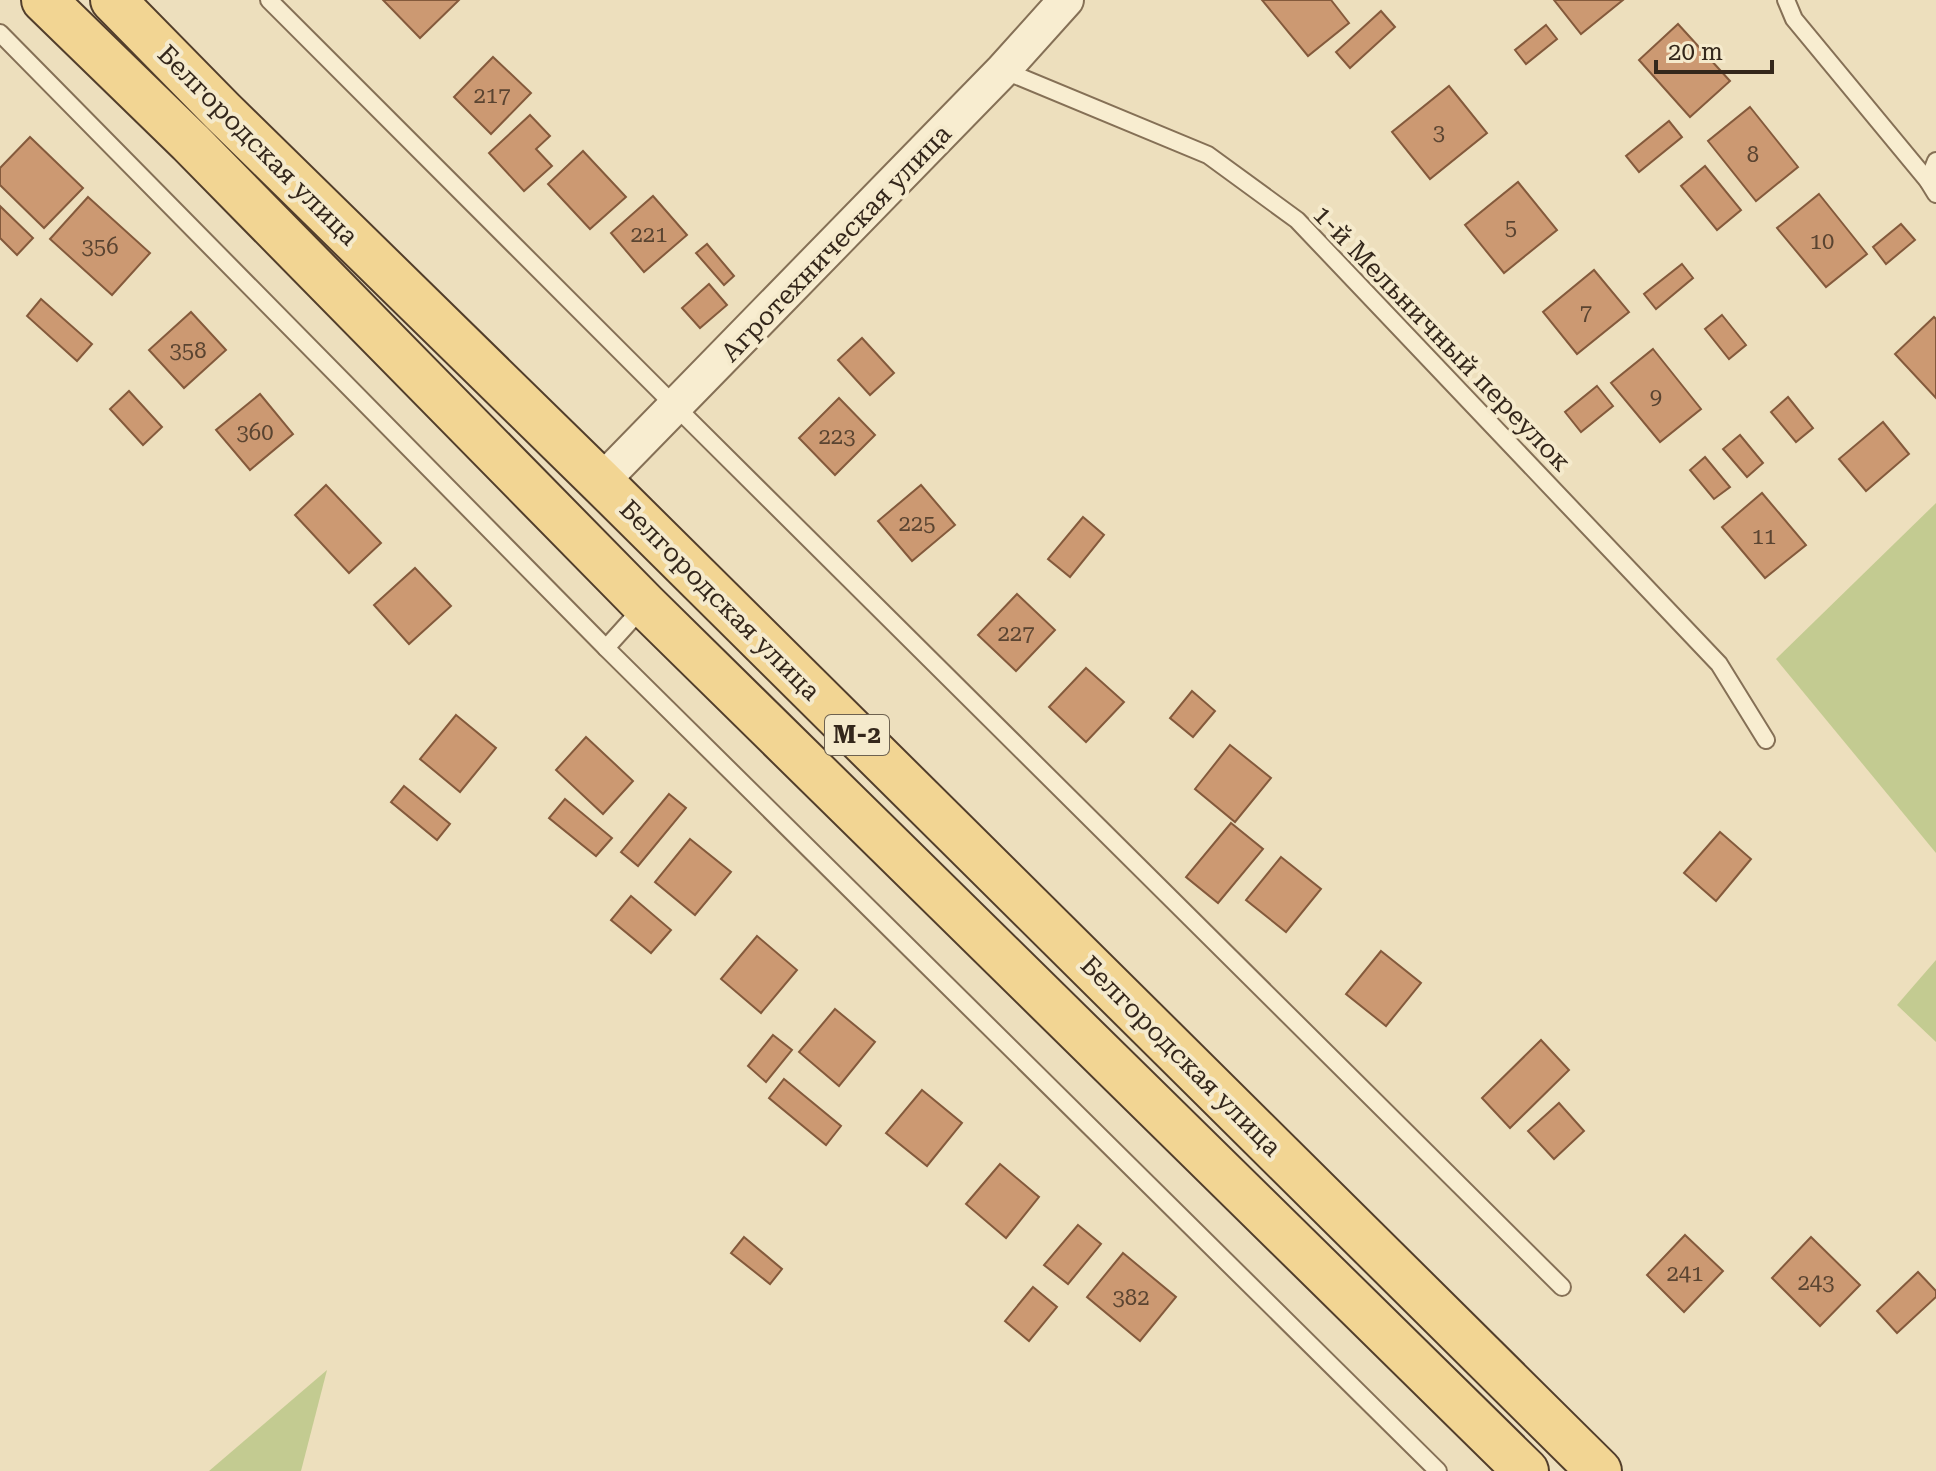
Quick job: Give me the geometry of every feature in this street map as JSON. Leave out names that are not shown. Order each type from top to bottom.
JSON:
[{"type":"main road","name":"Белгородская улица","points":[[44,0],[201,153],[645,605],[1526,1471]]},
{"type":"main road","name":"Белгородская улица","points":[[113,0],[1599,1471]]},
{"type":"street","name":"Агротехническая улица","points":[[601,482],[1003,70],[1053,4]]},
{"type":"lane","points":[[269,0],[1562,1287]]},
{"type":"lane","points":[[1786,0],[1794,19],[1932,187]]},
{"type":"lane","points":[[0,33],[606,648],[1438,1471]]},
{"type":"lane","name":"1-й Мельничный переулок","points":[[1003,70],[1208,155],[1297,220],[1719,664],[1766,740]]},
{"type":"lane","points":[[1932,187],[1936,161]]},
{"type":"lane","points":[[606,648],[645,605]]},
{"type":"green space","points":[[1936,503],[1936,853],[1776,659]]},
{"type":"green space","points":[[1936,960],[1936,1042],[1897,1005]]},
{"type":"green space","points":[[327,1370],[301,1471],[209,1471]]},
{"type":"building","points":[[383,0],[459,0],[420,38]]},
{"type":"building","points":[[1262,0],[1331,0],[1349,23],[1308,56]]},
{"type":"building","points":[[1554,0],[1623,0],[1581,34]]},
{"type":"building","points":[[1381,11],[1395,27],[1350,68],[1336,52]]},
{"type":"building","points":[[1678,24],[1730,81],[1690,117],[1639,60]]},
{"type":"building","points":[[1546,25],[1557,39],[1526,64],[1515,50]]},
{"type":"building","points":[[493,57],[531,93],[491,134],[454,97]]},
{"type":"building","points":[[1449,86],[1487,133],[1430,179],[1392,132]]},
{"type":"building","points":[[1750,107],[1798,167],[1756,201],[1708,141]]},
{"type":"building","points":[[530,115],[550,136],[536,149],[552,166],[524,191],[489,153]]},
{"type":"building","points":[[1669,121],[1682,137],[1639,172],[1626,156]]},
{"type":"building","points":[[30,137],[83,188],[44,228],[0,185],[0,168]]},
{"type":"building","points":[[583,151],[626,197],[590,229],[548,184]]},
{"type":"building","points":[[1705,166],[1741,210],[1717,230],[1681,186]]},
{"type":"building","points":[[1518,182],[1557,230],[1504,273],[1465,225]]},
{"type":"building","points":[[1819,194],[1867,254],[1826,287],[1777,228]]},
{"type":"building","points":[[653,196],[687,235],[644,272],[611,233]]},
{"type":"building","points":[[88,197],[150,253],[112,295],[50,239]]},
{"type":"building","points":[[0,206],[33,238],[17,255],[0,238]]},
{"type":"building","points":[[1901,224],[1915,240],[1886,264],[1873,247]]},
{"type":"building","points":[[707,244],[734,276],[724,285],[696,253]]},
{"type":"building","points":[[1682,264],[1693,278],[1656,309],[1644,294]]},
{"type":"building","points":[[1594,270],[1629,312],[1577,354],[1543,312]]},
{"type":"building","points":[[709,284],[727,305],[700,328],[682,308]]},
{"type":"building","points":[[41,299],[92,344],[77,361],[27,316]]},
{"type":"building","points":[[191,312],[226,350],[184,388],[149,350]]},
{"type":"building","points":[[1722,315],[1746,345],[1729,359],[1705,329]]},
{"type":"building","points":[[1934,317],[1936,319],[1936,398],[1895,354]]},
{"type":"building","points":[[862,338],[894,373],[870,395],[838,360]]},
{"type":"building","points":[[1653,349],[1701,409],[1660,442],[1611,383]]},
{"type":"building","points":[[1597,386],[1613,406],[1581,432],[1565,412]]},
{"type":"building","points":[[129,391],[162,427],[143,445],[110,409]]},
{"type":"building","points":[[260,394],[293,434],[250,470],[216,430]]},
{"type":"building","points":[[1788,397],[1813,428],[1796,442],[1771,412]]},
{"type":"building","points":[[839,398],[875,435],[835,475],[799,438]]},
{"type":"building","points":[[1883,422],[1909,454],[1866,491],[1839,459]]},
{"type":"building","points":[[1740,435],[1763,463],[1747,477],[1723,449]]},
{"type":"building","points":[[1705,457],[1730,487],[1714,499],[1690,470]]},
{"type":"building","points":[[326,485],[381,543],[349,573],[295,515]]},
{"type":"building","points":[[921,485],[955,525],[912,561],[878,521]]},
{"type":"building","points":[[1762,493],[1806,545],[1765,578],[1722,527]]},
{"type":"building","points":[[1083,517],[1104,535],[1070,577],[1048,559]]},
{"type":"building","points":[[415,568],[451,606],[409,644],[374,605]]},
{"type":"building","points":[[1017,594],[1055,630],[1016,671],[978,635]]},
{"type":"building","points":[[1086,668],[1124,702],[1086,742],[1049,707]]},
{"type":"building","points":[[1192,691],[1215,711],[1193,737],[1170,718]]},
{"type":"building","points":[[456,715],[496,748],[460,792],[420,759]]},
{"type":"building","points":[[586,737],[633,781],[603,814],[556,770]]},
{"type":"building","points":[[1230,745],[1271,778],[1235,822],[1195,789]]},
{"type":"building","points":[[404,786],[450,824],[437,840],[391,802]]},
{"type":"building","points":[[669,794],[686,808],[638,866],[621,852]]},
{"type":"building","points":[[565,799],[612,838],[596,856],[549,818]]},
{"type":"building","points":[[1231,823],[1263,849],[1218,903],[1186,877]]},
{"type":"building","points":[[1720,832],[1751,859],[1716,901],[1684,873]]},
{"type":"building","points":[[690,839],[731,872],[695,915],[655,882]]},
{"type":"building","points":[[1281,857],[1321,889],[1286,932],[1246,900]]},
{"type":"building","points":[[631,896],[671,930],[651,953],[611,920]]},
{"type":"building","points":[[757,936],[797,970],[761,1013],[721,979]]},
{"type":"building","points":[[1381,951],[1421,983],[1386,1026],[1346,994]]},
{"type":"building","points":[[835,1009],[875,1042],[839,1086],[799,1052]]},
{"type":"building","points":[[773,1035],[792,1050],[766,1082],[748,1066]]},
{"type":"building","points":[[1541,1040],[1569,1070],[1510,1128],[1482,1098]]},
{"type":"building","points":[[784,1079],[841,1126],[826,1145],[769,1098]]},
{"type":"building","points":[[922,1090],[962,1123],[927,1166],[886,1133]]},
{"type":"building","points":[[1559,1103],[1584,1131],[1554,1159],[1528,1131]]},
{"type":"building","points":[[1000,1164],[1039,1197],[1006,1238],[966,1204]]},
{"type":"building","points":[[1078,1225],[1101,1244],[1068,1284],[1044,1265]]},
{"type":"building","points":[[1685,1235],[1723,1271],[1684,1312],[1647,1275]]},
{"type":"building","points":[[744,1237],[782,1269],[770,1284],[731,1253]]},
{"type":"building","points":[[1811,1237],[1860,1285],[1820,1326],[1772,1278]]},
{"type":"building","points":[[1123,1253],[1176,1297],[1140,1341],[1087,1297]]},
{"type":"building","points":[[1918,1272],[1936,1291],[1936,1297],[1897,1333],[1877,1311]]},
{"type":"building","points":[[1033,1287],[1057,1307],[1029,1341],[1005,1321]]}]
